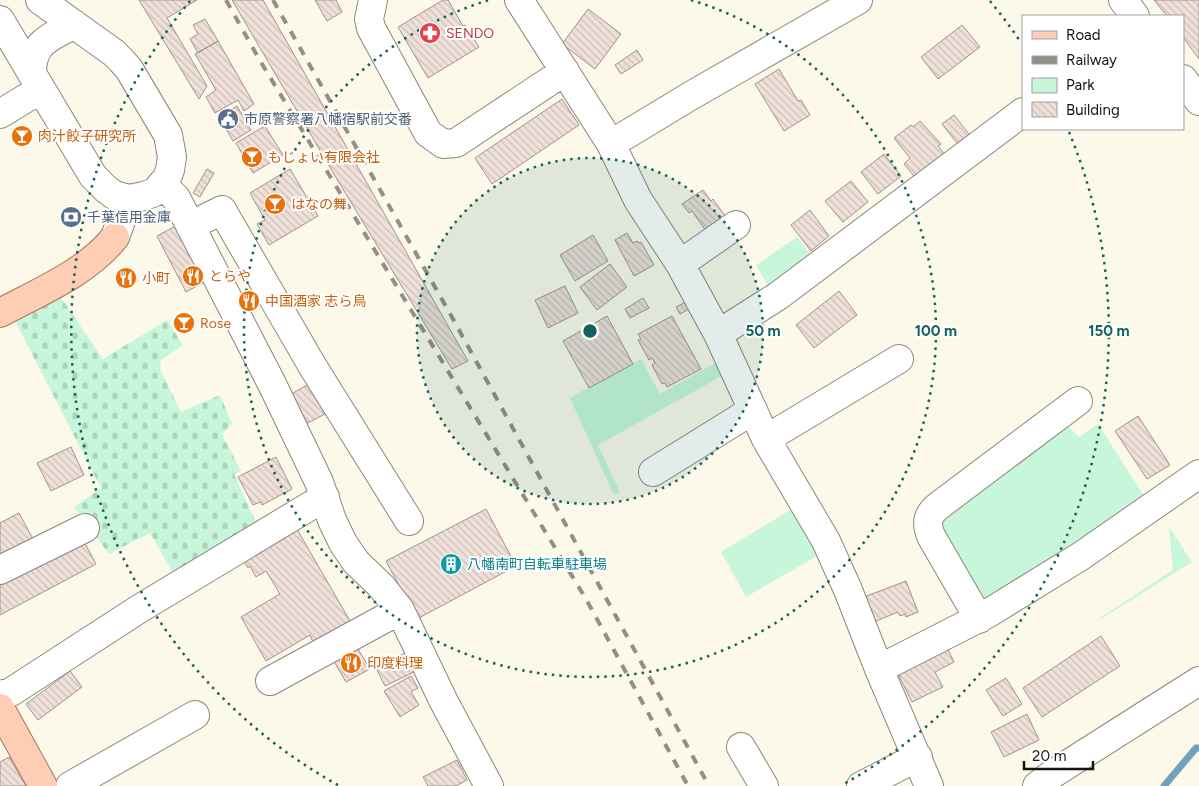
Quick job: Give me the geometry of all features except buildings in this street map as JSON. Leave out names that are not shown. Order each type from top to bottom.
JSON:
[{"type":"main road","points":[[0,313],[62,280],[104,251],[115,237]]},
{"type":"main road","points":[[0,708],[43,786]]},
{"type":"street","points":[[0,20],[93,176],[114,195],[129,199],[155,192],[163,185],[170,170],[172,158],[170,143],[164,127],[129,69],[121,60],[40,0]]},
{"type":"street","points":[[373,0],[369,19],[371,28],[428,133],[443,144],[456,143],[565,72]]},
{"type":"street","points":[[519,0],[611,144],[638,200],[680,264],[718,334],[766,439],[826,542],[848,590],[879,670],[929,786]]},
{"type":"street","points":[[611,144],[692,95],[858,0]]},
{"type":"street","points":[[1123,0],[1134,15]]},
{"type":"street","points":[[36,81],[32,61],[40,44],[74,24]]},
{"type":"street","points":[[1184,80],[1199,101]]},
{"type":"street","points":[[0,114],[36,81]]},
{"type":"street","points":[[718,334],[778,296],[1022,113]]},
{"type":"street","points":[[163,185],[176,198],[273,386],[320,482],[332,520],[343,543],[356,562],[381,586],[400,610],[443,700],[489,786]]},
{"type":"street","points":[[115,237],[129,199]]},
{"type":"street","points":[[190,226],[222,210],[313,367],[409,521]]},
{"type":"street","points":[[680,264],[736,225]]},
{"type":"street","points":[[766,439],[900,359]]},
{"type":"street","points":[[979,619],[931,536],[927,523],[929,515],[937,506],[1078,401]]},
{"type":"street","points":[[653,472],[753,410]]},
{"type":"street","points":[[879,670],[979,619],[1082,556],[1196,482]]},
{"type":"street","points":[[0,695],[11,692],[139,610],[325,498]]},
{"type":"street","points":[[0,570],[85,528]]},
{"type":"street","points":[[270,681],[400,610]]},
{"type":"street","points":[[1037,786],[1051,775],[1199,681]]},
{"type":"street","points":[[70,786],[195,715]]},
{"type":"street","points":[[741,747],[764,786]]},
{"type":"street","points":[[860,786],[918,757]]},
{"type":"green space","points":[[797,237],[815,261],[773,294],[756,265]]},
{"type":"green space","points":[[60,296],[103,359],[167,320],[183,345],[161,360],[160,369],[181,412],[220,395],[232,424],[222,434],[241,471],[234,474],[258,527],[173,573],[150,533],[109,554],[74,507],[101,488],[15,321]]},
{"type":"green space","points":[[641,359],[660,394],[717,362],[727,373],[598,445],[620,493],[614,495],[570,398]]},
{"type":"green space","points":[[1057,424],[1070,428],[1079,437],[1098,424],[1148,502],[981,607],[931,520]]},
{"type":"green space","points":[[795,507],[822,553],[746,597],[721,552]]},
{"type":"green space","points":[[1169,527],[1192,562],[1101,619],[1173,570]]},
{"type":"waterway","points":[[1164,786],[1196,748],[1199,748]]},
{"type":"railway","points":[[226,0],[259,59],[586,599],[688,786]]},
{"type":"railway","points":[[273,0],[453,319],[709,786]]},
{"type":"place","name":"SENDO","points":[[430,33]]},
{"type":"place","name":"市原警察署八幡宿駅前交番","points":[[228,119]]},
{"type":"place","name":"肉汁餃子研究所","points":[[22,136]]},
{"type":"place","name":"もじょい有限会社","points":[[252,157]]},
{"type":"place","name":"はなの舞","points":[[275,204]]},
{"type":"place","name":"千葉信用金庫","points":[[71,217]]},
{"type":"place","name":"とらや","points":[[193,276]]},
{"type":"place","name":"小町","points":[[126,278]]},
{"type":"place","name":"中国酒家 志ら鳥","points":[[249,301]]},
{"type":"place","name":"Rose","points":[[184,323]]},
{"type":"place","name":"八幡南町自転車駐車場","points":[[451,564]]},
{"type":"place","name":"印度料理","points":[[351,663]]}]
